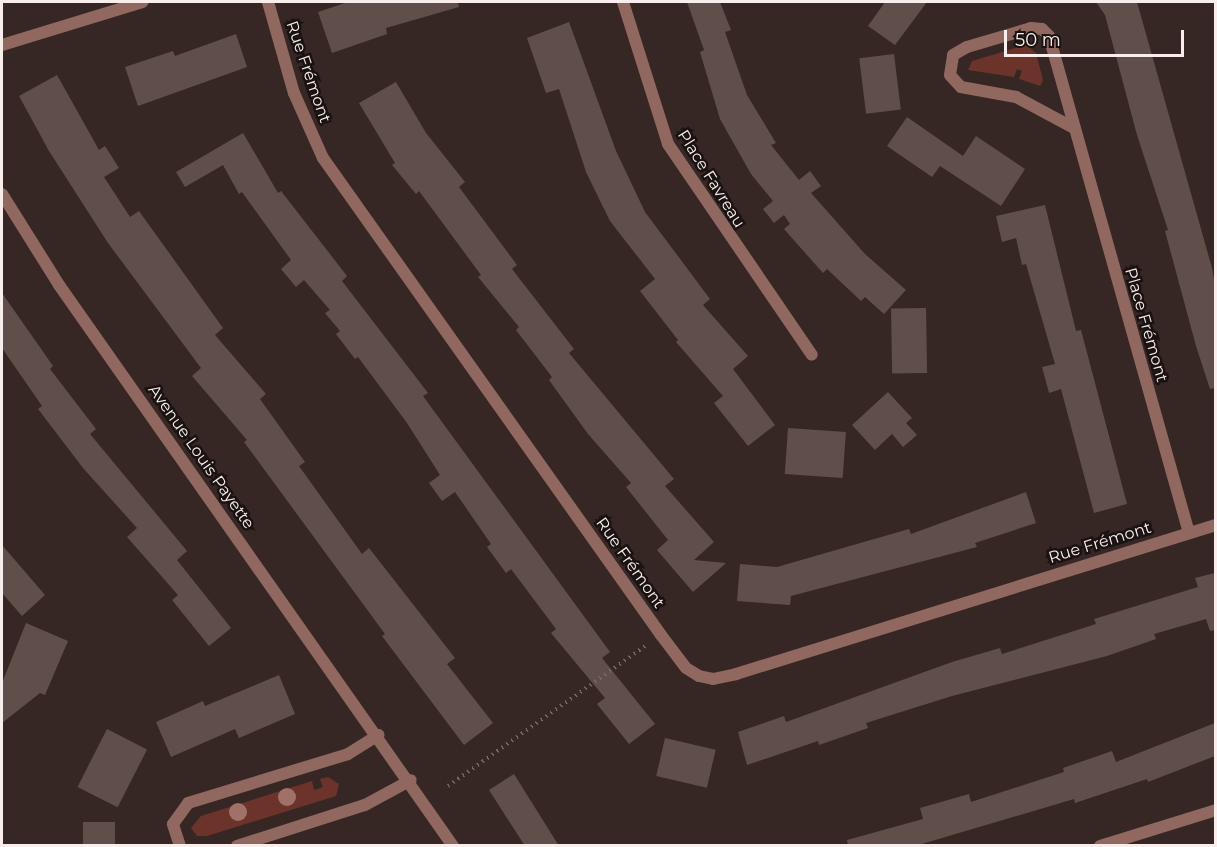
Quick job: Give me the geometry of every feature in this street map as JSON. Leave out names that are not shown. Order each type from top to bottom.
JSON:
[{"type":"street","points":[[2,45],[143,2]]},
{"type":"street","name":"Rue Frémont","points":[[268,2],[298,104],[324,158],[661,635],[686,668],[699,676],[713,679],[736,674],[1215,525]]},
{"type":"street","name":"Place Favreau","points":[[623,2],[668,144],[812,355]]},
{"type":"street","name":"Place Frémont","points":[[1072,127],[1016,97],[961,87],[950,75],[953,55],[967,47],[1031,28],[1042,29],[1050,40],[1072,127],[1189,533]]},
{"type":"street","name":"Avenue Louis Payette","points":[[2,195],[59,285],[411,780],[453,846]]},
{"type":"street","points":[[180,846],[173,824],[188,803],[348,754],[379,735]]},
{"type":"street","points":[[237,846],[365,805],[411,780]]},
{"type":"street","points":[[1100,846],[1215,810]]},
{"type":"path","points":[[448,786],[645,646]]},
{"type":"shaded area","points":[[1026,45],[1036,53],[1043,80],[1040,86],[1019,79],[1022,71],[1017,69],[1014,77],[968,70],[972,61]]},
{"type":"shaded area","points":[[328,777],[339,784],[336,796],[207,836],[197,836],[191,828],[201,816],[312,781],[314,790],[323,787],[320,779]]},
{"type":"building","points":[[348,2],[458,2],[459,7],[386,28],[387,34],[332,53],[318,12]]},
{"type":"building","points":[[687,2],[720,2],[731,30],[725,32],[747,95],[776,143],[771,145],[799,180],[810,171],[821,186],[811,193],[865,254],[906,290],[884,314],[865,297],[861,301],[827,269],[823,273],[784,229],[790,224],[784,215],[774,223],[763,209],[773,201],[751,174],[720,119],[700,52],[704,50]]},
{"type":"building","points":[[885,2],[927,2],[895,45],[868,26]]},
{"type":"building","points":[[1096,2],[1137,2],[1212,268],[1215,286],[1215,388],[1210,389],[1196,346],[1165,231],[1168,230],[1137,135],[1105,15]]},
{"type":"building","points":[[569,22],[616,151],[645,212],[710,299],[703,305],[748,356],[733,369],[775,425],[748,446],[714,403],[723,396],[676,342],[678,340],[640,291],[655,279],[610,221],[586,172],[559,89],[546,93],[527,38]]},
{"type":"building","points":[[236,34],[247,67],[138,106],[125,67],[173,51],[175,56]]},
{"type":"building","points":[[894,54],[901,110],[866,114],[859,58]]},
{"type":"building","points":[[57,75],[99,150],[105,146],[119,168],[104,177],[130,217],[139,211],[223,328],[215,335],[266,394],[260,399],[305,462],[299,466],[362,554],[369,548],[455,658],[447,664],[493,723],[464,745],[382,636],[385,634],[244,442],[247,440],[192,376],[201,368],[108,243],[49,151],[19,96]]},
{"type":"building","points":[[396,82],[426,133],[465,182],[459,187],[517,265],[512,269],[574,349],[569,353],[674,479],[665,486],[714,542],[694,560],[726,563],[693,592],[657,550],[668,540],[626,487],[631,483],[588,434],[549,380],[552,377],[516,330],[519,327],[478,277],[481,275],[419,191],[416,194],[392,165],[395,163],[359,103]]},
{"type":"building","points":[[907,117],[963,156],[976,136],[1025,169],[1001,206],[940,166],[932,177],[887,146]]},
{"type":"building","points":[[243,133],[278,193],[281,191],[347,276],[342,281],[428,393],[423,396],[610,652],[602,658],[655,724],[629,744],[597,704],[605,698],[551,633],[556,629],[511,569],[506,573],[487,547],[491,544],[455,492],[442,501],[429,483],[440,475],[407,423],[358,357],[355,359],[336,334],[340,331],[325,313],[330,310],[304,280],[296,287],[281,269],[291,260],[242,192],[239,194],[223,165],[185,187],[176,172]]},
{"type":"building","points":[[1045,205],[1076,331],[1081,330],[1127,504],[1094,513],[1061,389],[1049,393],[1042,367],[1055,364],[1026,264],[1022,265],[1016,238],[1002,242],[996,216]]},
{"type":"building","points":[[2,293],[53,366],[50,369],[96,429],[90,434],[187,551],[177,560],[231,628],[209,646],[172,600],[178,595],[127,537],[137,528],[83,468],[38,409],[42,406],[2,348]]},
{"type":"building","points":[[926,308],[927,373],[892,374],[891,309]]},
{"type":"building","points":[[888,392],[912,418],[906,423],[917,435],[903,447],[892,434],[875,450],[852,425]]},
{"type":"building","points":[[788,428],[846,432],[843,478],[785,474]]},
{"type":"building","points":[[1026,492],[1036,523],[975,543],[977,547],[791,596],[790,605],[737,601],[740,564],[777,567],[909,529],[911,534]]},
{"type":"building","points":[[2,545],[45,595],[22,616],[2,593]]},
{"type":"building","points":[[1215,573],[1215,630],[1210,631],[1206,619],[1154,634],[1156,639],[1107,656],[952,696],[866,723],[868,728],[819,745],[818,741],[747,765],[738,732],[784,716],[786,722],[952,662],[1000,648],[1002,654],[1096,624],[1094,619],[1198,587],[1195,578]]},
{"type":"building","points":[[26,623],[68,641],[45,695],[40,693],[2,723],[2,683]]},
{"type":"building","points":[[279,675],[295,714],[239,738],[235,729],[171,757],[156,722],[203,701],[205,706]]},
{"type":"building","points":[[1215,723],[1215,756],[1148,782],[1147,779],[1075,803],[1074,799],[915,846],[848,846],[847,840],[923,819],[920,808],[969,794],[971,802],[1064,772],[1063,768],[1112,751],[1116,762]]},
{"type":"building","points":[[107,729],[147,749],[118,807],[77,787]]},
{"type":"building","points":[[665,738],[716,750],[707,788],[656,776]]},
{"type":"building","points":[[514,774],[559,846],[525,846],[489,790]]},
{"type":"building","points":[[83,822],[115,822],[115,846],[83,846]]}]
